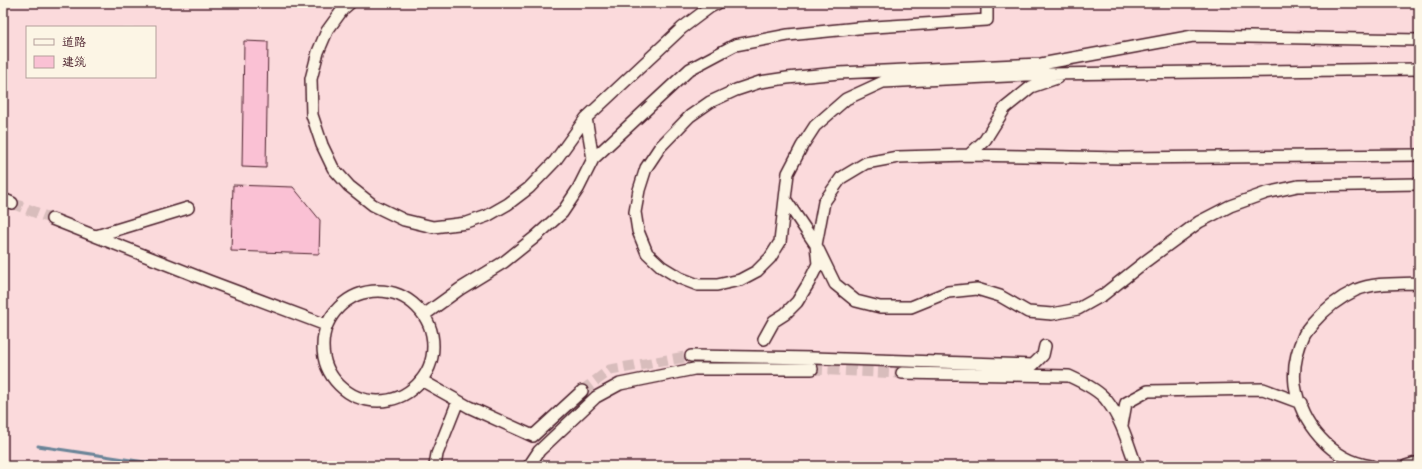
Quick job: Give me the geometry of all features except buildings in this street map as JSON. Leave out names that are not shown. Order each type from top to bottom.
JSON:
[{"type":"lane","points":[[350,3],[343,9],[327,31],[318,52],[311,79],[312,115],[322,145],[333,168],[349,186],[373,206],[404,220],[433,227],[467,223],[487,216],[508,204],[529,188],[555,161],[586,118],[682,28],[710,7],[718,3]]},
{"type":"lane","points":[[424,315],[460,289],[504,262],[562,213],[578,189],[593,159],[690,69],[735,45],[788,35],[987,20],[987,3]]},
{"type":"lane","points":[[1419,40],[1193,36],[1041,64],[839,73],[760,82],[736,90],[710,102],[690,116],[660,147],[646,168],[639,190],[635,212],[638,231],[648,253],[662,267],[680,278],[698,285],[717,285],[740,280],[757,271],[770,258],[780,242],[788,174],[802,146],[815,126],[846,99],[883,82],[1068,74],[1419,69]]},
{"type":"lane","points":[[969,155],[984,140],[1005,108],[1031,87],[1068,74]]},
{"type":"lane","points":[[586,118],[593,159]]},
{"type":"lane","points":[[764,339],[774,321],[785,314],[797,302],[818,264],[816,245],[824,202],[841,178],[866,163],[898,157],[969,155],[1129,158],[1419,155]]},
{"type":"lane","points":[[785,199],[816,245],[835,284],[856,301],[880,307],[911,307],[948,292],[977,289],[1000,296],[1028,312],[1052,314],[1078,309],[1103,295],[1146,260],[1199,222],[1230,206],[1266,193],[1298,186],[1419,184]]},
{"type":"lane","points":[[96,236],[188,208]]},
{"type":"lane","points":[[52,219],[208,281],[326,325]]},
{"type":"lane","points":[[1371,466],[1341,456],[1324,442],[1311,428],[1295,385],[1296,359],[1304,334],[1324,310],[1340,299],[1357,290],[1382,284],[1419,283]]},
{"type":"lane","points":[[374,290],[392,292],[407,299],[424,315],[433,340],[429,367],[422,380],[412,389],[394,399],[374,401],[357,397],[339,386],[326,365],[322,342],[326,325],[331,315],[340,304],[356,294],[374,290]]},
{"type":"lane","points":[[1015,375],[1033,365],[1043,355],[1045,346]]},
{"type":"lane","points":[[691,356],[813,358],[1033,365]]},
{"type":"lane","points":[[529,466],[539,450],[596,397],[620,384],[694,369],[812,369]]},
{"type":"lane","points":[[902,372],[1069,376],[1085,384],[1107,400],[1122,425],[1136,466]]},
{"type":"lane","points":[[422,380],[469,407],[533,436],[539,450]]},
{"type":"lane","points":[[1122,425],[1126,403],[1148,391],[1263,389],[1301,403]]},
{"type":"lane","points":[[533,436],[582,391]]},
{"type":"lane","points":[[435,466],[437,454],[458,401]]},
{"type":"lane","points":[[1406,466],[1419,462]]},
{"type":"shaded area","points":[[3,3],[1419,3],[1419,466],[3,466]]},
{"type":"waterway","points":[[38,446],[171,466]]},
{"type":"tunnel","points":[[12,203],[52,219]]},
{"type":"tunnel","points":[[582,391],[610,370],[691,356]]},
{"type":"tunnel","points":[[812,369],[902,373]]}]
